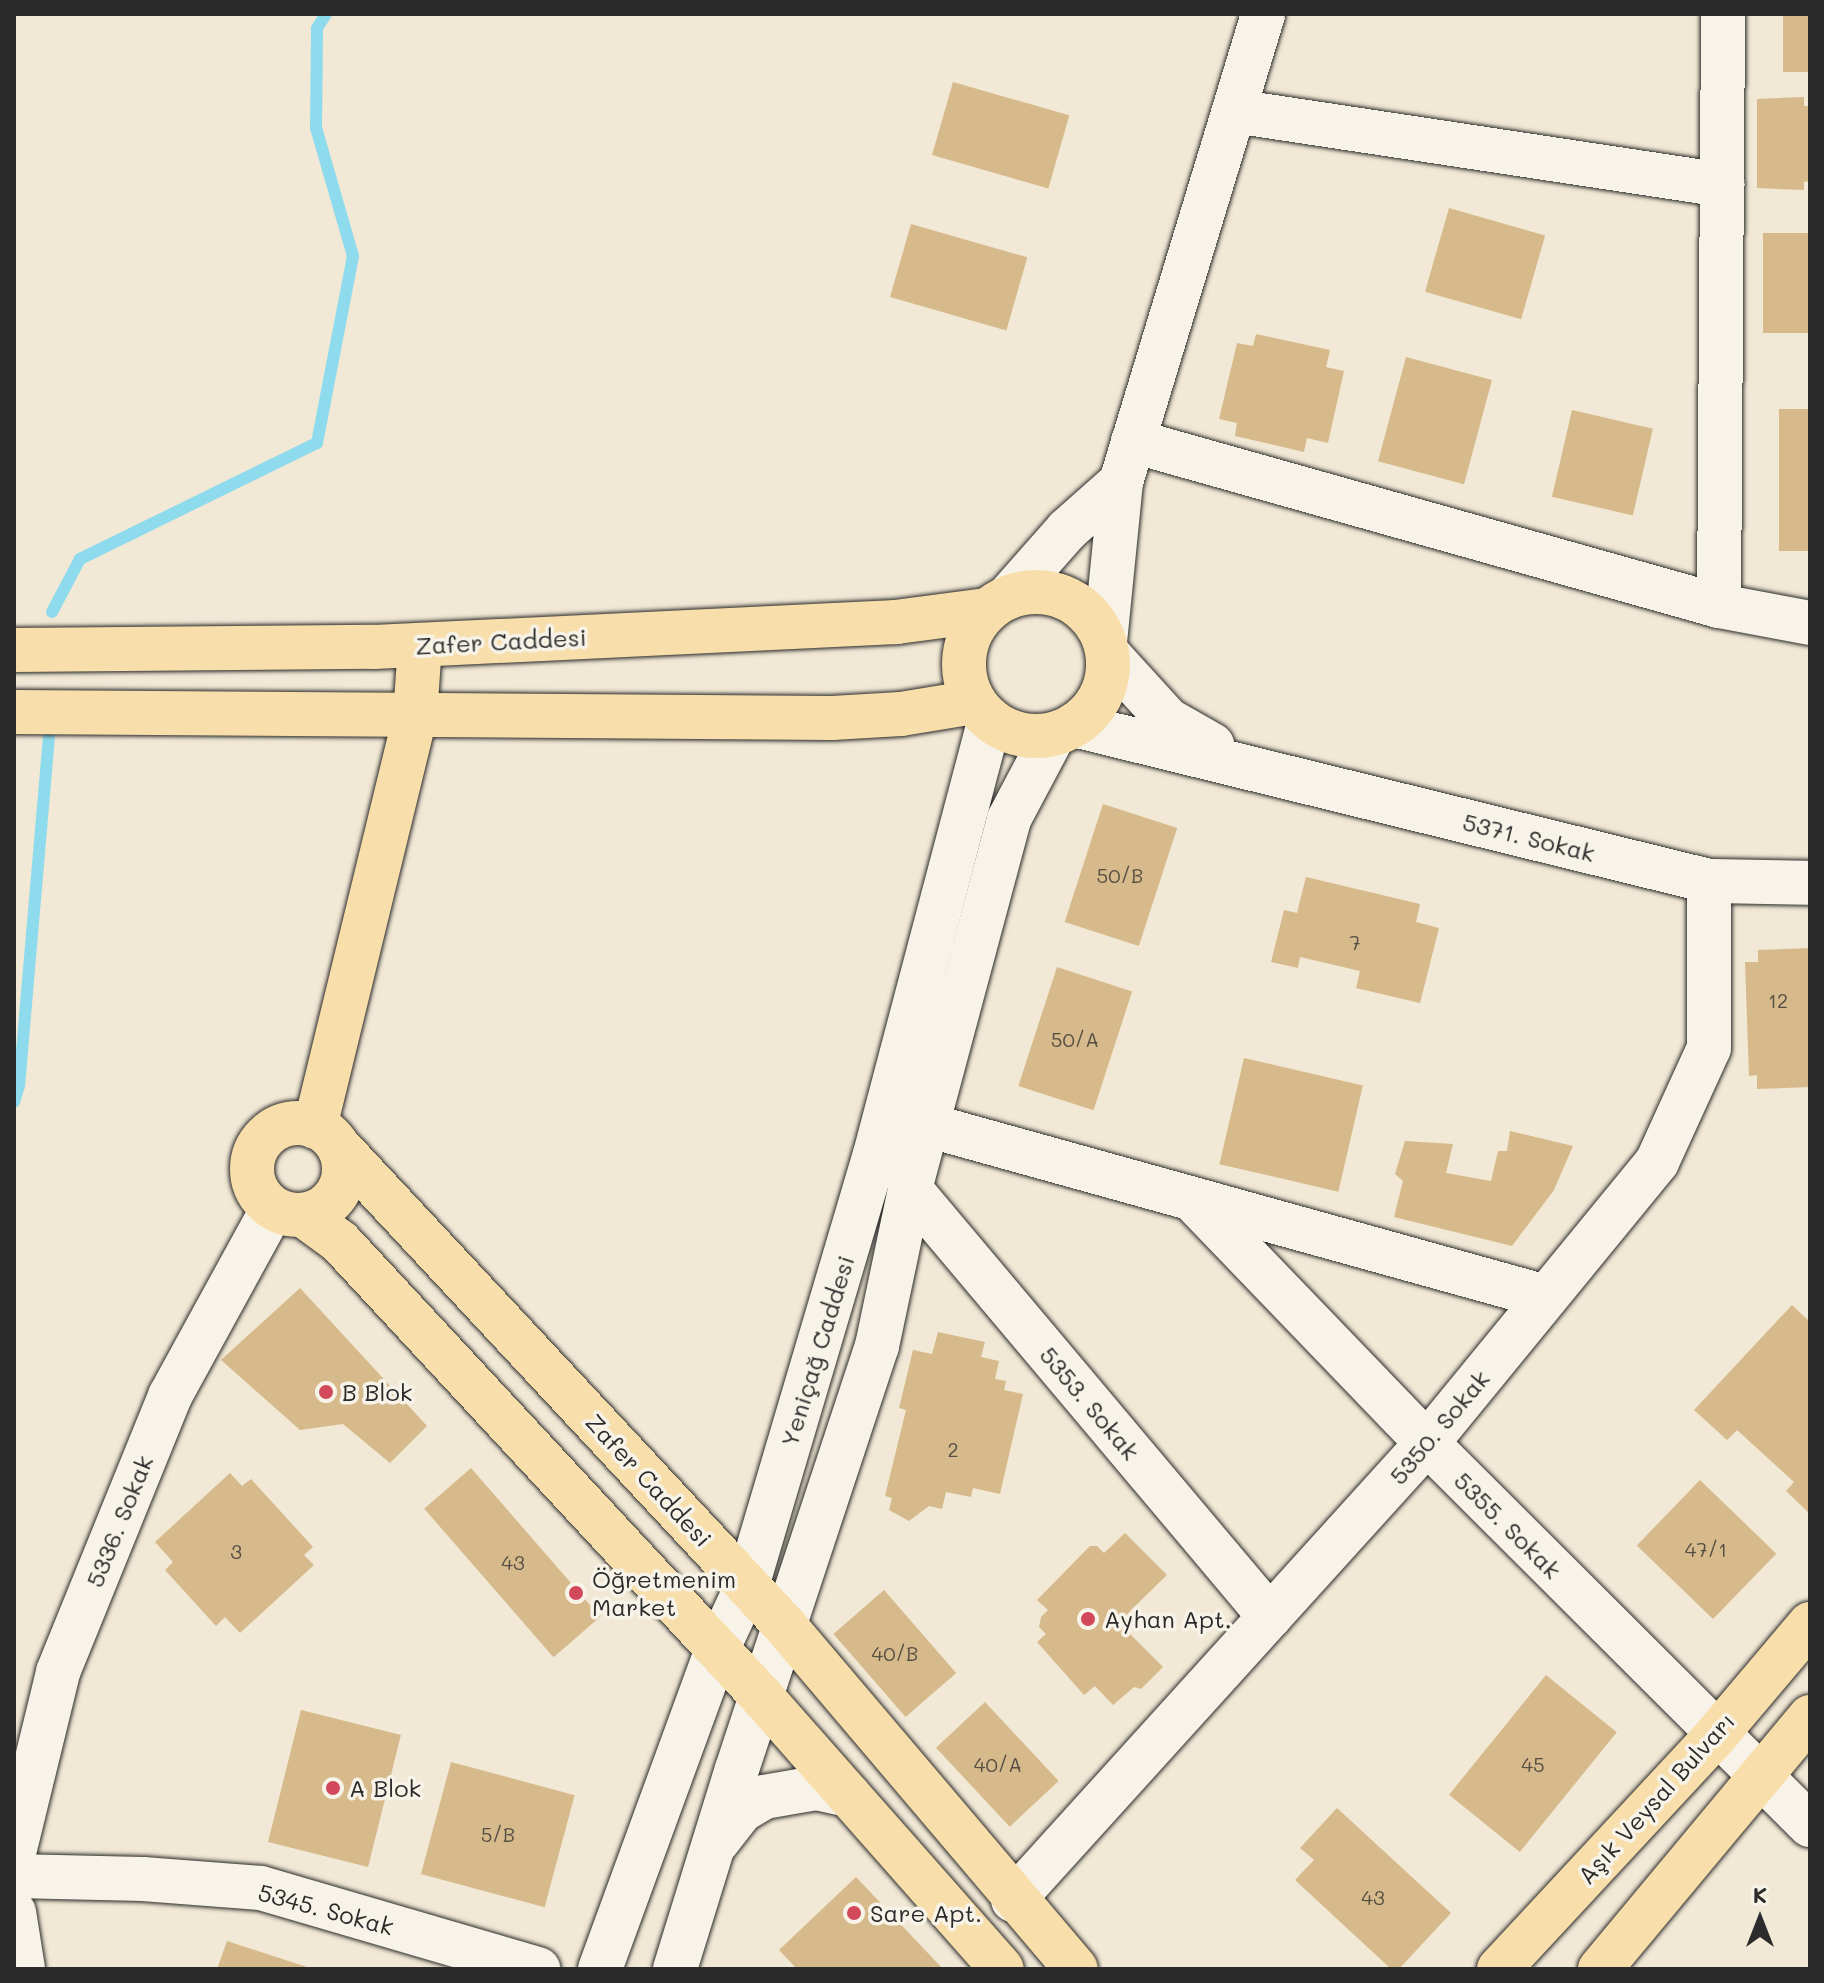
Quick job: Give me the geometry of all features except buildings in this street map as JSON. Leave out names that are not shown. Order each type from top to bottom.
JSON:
[{"type":"main road","points":[[1031,592],[1055,594],[1076,604],[1093,620],[1106,648],[1108,675],[1102,694],[1090,712],[1064,729],[1032,736],[1009,731],[982,711],[965,679],[964,654],[972,630],[998,604],[1031,592]]},
{"type":"main road","name":"Zafer Caddesi","points":[[14,650],[420,645],[896,622],[998,604]]},
{"type":"main road","points":[[326,1137],[415,716],[420,645]]},
{"type":"main road","points":[[14,712],[832,718],[982,711]]},
{"type":"main road","points":[[288,1212],[317,1211],[339,1190],[343,1161],[326,1137],[300,1123],[285,1125],[271,1132],[254,1155],[254,1185],[262,1199],[340,1242],[763,1698],[1002,1969]]},
{"type":"main road","name":"Zafer Caddesi","points":[[326,1137],[786,1627],[1013,1900],[1076,1969]]},
{"type":"main road","name":"Aşık Veysal Bulvarı","points":[[1499,1969],[1717,1734],[1810,1624]]},
{"type":"main road","points":[[1600,1969],[1810,1717]]},
{"type":"street","points":[[1251,769],[1168,720],[1106,648],[1127,461],[1263,14]]},
{"type":"street","points":[[1719,606],[1723,14]]},
{"type":"street","points":[[1234,111],[1722,185]]},
{"type":"street","points":[[998,604],[1127,461]]},
{"type":"street","points":[[1127,461],[1719,606],[1810,623]]},
{"type":"street","name":"Yeniçağ Caddesi","points":[[600,1969],[717,1650],[747,1586],[875,1154],[982,711]]},
{"type":"street","name":"Yeniçağ Caddesi","points":[[675,1969],[877,1346],[910,1189],[1009,819],[1064,729]]},
{"type":"street","name":"5371. Sokak","points":[[1064,729],[1251,769],[1709,881],[1810,883]]},
{"type":"street","name":"5350. Sokak","points":[[1013,1900],[1427,1443],[1657,1162],[1709,1048],[1709,881]]},
{"type":"street","points":[[927,1125],[1546,1297]]},
{"type":"street","name":"5353. Sokak","points":[[910,1189],[1270,1617]]},
{"type":"street","name":"5355. Sokak","points":[[1192,1199],[1427,1443],[1810,1825]]},
{"type":"street","name":"5336. Sokak","points":[[14,1853],[58,1672],[170,1396],[288,1212]]},
{"type":"street","points":[[713,1847],[741,1811],[764,1797],[816,1788],[848,1795]]},
{"type":"street","name":"5345. Sokak","points":[[14,1876],[143,1879],[261,1888],[538,1969]]},
{"type":"street","points":[[14,1912],[23,1969]]},
{"type":"waterway","points":[[52,612],[80,559],[317,443],[353,256],[316,128],[317,28],[326,14]]},
{"type":"waterway","points":[[14,1102],[19,1086],[50,726]]},
{"type":"place","name":"B Blok","points":[[326,1392]]},
{"type":"place","name":"Öğretmenim Market","points":[[576,1593]]},
{"type":"place","name":"Ayhan Apt.","points":[[1088,1619]]},
{"type":"place","name":"A Blok","points":[[333,1788]]},
{"type":"place","name":"Sare Apt.","points":[[854,1913]]}]
